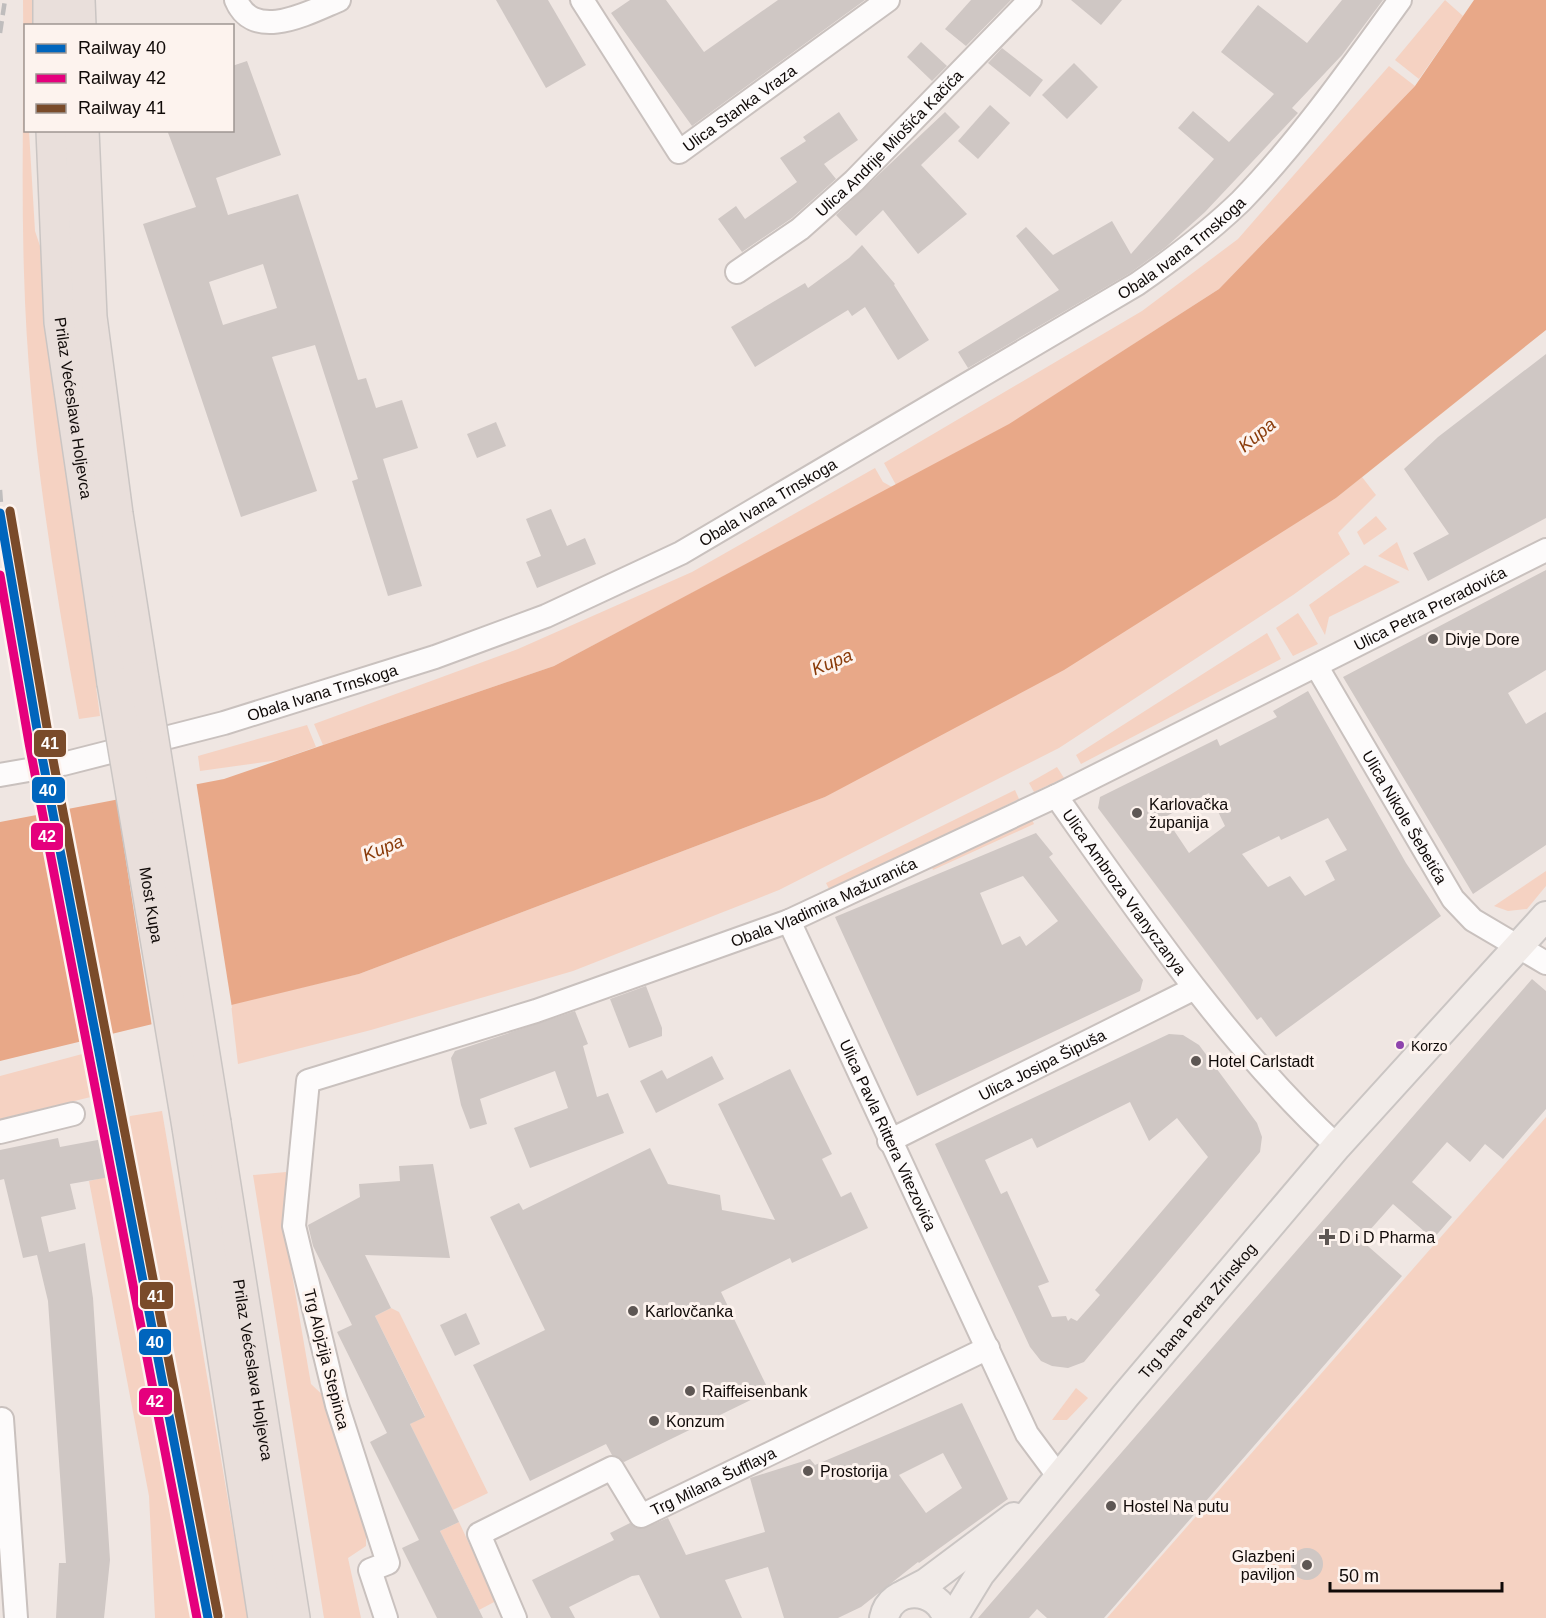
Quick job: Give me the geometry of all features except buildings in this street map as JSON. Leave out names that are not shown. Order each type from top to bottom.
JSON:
[{"type":"highway","points":[[50,0],[50,24]]},
{"type":"highway","points":[[78,0],[79,24]]},
{"type":"highway","name":"Prilaz Većeslava Holjevca","points":[[53,132],[61,322],[128,681]]},
{"type":"highway","name":"Prilaz Većeslava Holjevca","points":[[81,132],[90,317],[116,514],[128,681]]},
{"type":"highway","name":"Most Kupa","points":[[128,681],[202,1125]]},
{"type":"highway","name":"Prilaz Većeslava Holjevca","points":[[202,1125],[265,1618]]},
{"type":"highway","name":"Prilaz Većeslava Holjevca","points":[[202,1125],[293,1618]]},
{"type":"main road","name":"Trg bana Petra Zrinskog","points":[[953,1618],[980,1574],[1034,1506],[1336,1146],[1546,916]]},
{"type":"main road","name":"Trg bana Petra Zrinskog","points":[[884,1618],[889,1605],[926,1582],[1010,1520],[1034,1506]]},
{"type":"main road","points":[[905,1594],[923,1593],[932,1597],[940,1603],[947,1618]]},
{"type":"street","points":[[236,0],[249,17],[261,22],[293,19],[339,0]]},
{"type":"street","name":"Ulica Stanka Vraza","points":[[582,0],[679,152],[888,0]]},
{"type":"street","name":"Ulica Andrije Miošića Kačića","points":[[737,272],[800,229],[854,181],[1030,0]]},
{"type":"street","name":"Obala Ivana Trnskoga","points":[[0,775],[63,764],[224,723],[435,657],[546,616],[681,553],[1137,284],[1184,251],[1239,202],[1274,165],[1400,0]]},
{"type":"street","name":"Ulica Petra Preradovića","points":[[1317,667],[1546,550]]},
{"type":"street","name":"Obala Vladimira Mažuranića","points":[[308,1082],[536,1011],[789,921],[1056,796],[1317,667]]},
{"type":"street","name":"Ulica Nikole Šebetića","points":[[1317,667],[1454,899],[1473,920],[1546,963]]},
{"type":"street","name":"Ulica Ambroza Vranyczanya","points":[[1056,796],[1193,988]]},
{"type":"street","name":"Ulica Pavla Rittera Vitezovića","points":[[789,921],[889,1141],[988,1348]]},
{"type":"street","points":[[1193,988],[1309,1120],[1336,1146]]},
{"type":"street","name":"Ulica Josipa Šipuša","points":[[889,1141],[1193,988]]},
{"type":"street","name":"Trg Alojzija Stepinca","points":[[308,1082],[294,1226],[337,1405],[388,1563],[370,1570],[386,1618]]},
{"type":"street","points":[[0,1132],[73,1114]]},
{"type":"street","points":[[988,1348],[1027,1434],[1059,1477]]},
{"type":"street","name":"Trg Milana Šufflaya","points":[[515,1618],[479,1534],[612,1468],[641,1516],[988,1348]]},
{"type":"street","points":[[2,1419],[16,1618]]},
{"type":"shaded area","points":[[23,0],[35,0],[34,24],[24,24],[24,132],[29,132],[35,231],[43,255],[55,397],[100,684],[96,687],[100,716],[79,719],[51,553],[30,385],[23,239]]},
{"type":"shaded area","points":[[1445,0],[1463,16],[1419,79],[1395,60]]},
{"type":"shaded area","points":[[1389,66],[1415,86],[1219,289],[1010,424],[896,485],[884,463],[1142,311],[1238,239]]},
{"type":"shaded area","points":[[875,468],[883,482],[892,487],[554,666],[323,745],[314,724],[518,649],[692,572]]},
{"type":"shaded area","points":[[1362,477],[1376,495],[1338,533],[1350,554],[1293,595],[1059,748],[779,890],[573,971],[371,1030],[238,1064],[231,1004],[359,974],[825,797],[1336,498]]},
{"type":"shaded area","points":[[1376,516],[1387,529],[1364,545],[1357,532]]},
{"type":"shaded area","points":[[1397,542],[1409,571],[1378,556]]},
{"type":"shaded area","points":[[1365,565],[1400,582],[1329,617],[1325,635],[1309,605]]},
{"type":"shaded area","points":[[1298,613],[1318,644],[1293,656],[1276,628]]},
{"type":"shaded area","points":[[1267,633],[1281,659],[1081,764],[1076,755]]},
{"type":"shaded area","points":[[307,725],[316,747],[279,760],[200,771],[198,756]]},
{"type":"shaded area","points":[[1057,767],[1064,778],[1034,792],[1029,783]]},
{"type":"shaded area","points":[[1015,790],[1019,799],[830,891],[826,883]]},
{"type":"shaded area","points":[[1030,815],[1034,824],[933,870],[930,862]]},
{"type":"shaded area","points":[[1546,871],[1546,886],[1527,909],[1508,911],[1494,906]]},
{"type":"shaded area","points":[[86,1053],[95,1096],[0,1119],[0,1076]]},
{"type":"shaded area","points":[[162,1111],[248,1618],[220,1618],[125,1138],[130,1116]]},
{"type":"shaded area","points":[[1546,1117],[1546,1618],[1107,1618]]},
{"type":"shaded area","points":[[104,1120],[201,1618],[155,1618],[149,1496],[89,1181],[110,1176],[103,1139],[96,1123]]},
{"type":"shaded area","points":[[286,1172],[290,1219],[283,1222],[311,1384],[328,1400],[366,1531],[366,1546],[348,1558],[361,1618],[324,1618],[253,1175]]},
{"type":"shaded area","points":[[391,1308],[399,1312],[488,1493],[453,1510],[410,1424],[425,1416],[375,1316]]},
{"type":"shaded area","points":[[1076,1388],[1088,1398],[1067,1420],[1052,1420]]},
{"type":"shaded area","points":[[459,1522],[496,1601],[479,1610],[440,1531]]},
{"type":"water","name":"Kupa","points":[[1474,0],[1546,0],[1546,330],[1336,498],[1064,670],[825,797],[359,974],[0,1061],[0,822],[224,779],[554,666],[1009,424],[1219,289],[1415,86]]},
{"type":"pier","points":[[196,781],[232,1008],[152,1027],[116,797]]},
{"type":"pier","points":[[64,807],[106,1039],[86,1043],[41,811]]},
{"type":"railway","points":[[0,33],[5,0]]},
{"type":"railway","points":[[0,490],[3,529]]},
{"type":"rail line","name":"41","points":[[10,511],[49,739],[218,1616]]},
{"type":"rail line","name":"40","points":[[0,513],[39,741],[208,1618]]},
{"type":"rail line","name":"42","points":[[0,575],[29,743],[197,1618]]},
{"type":"place","name":"Divje Dore","points":[[1433,639]]},
{"type":"place","name":"Karlovačka županija","points":[[1137,813]]},
{"type":"place","name":"Korzo","points":[[1400,1045]]},
{"type":"place","name":"Hotel Carlstadt","points":[[1196,1061]]},
{"type":"place","name":"D i D Pharma","points":[[1327,1237]]},
{"type":"place","name":"Karlovčanka","points":[[633,1311]]},
{"type":"place","name":"Raiffeisenbank","points":[[690,1391]]},
{"type":"place","name":"Konzum","points":[[654,1421]]},
{"type":"place","name":"Prostorija","points":[[808,1471]]},
{"type":"place","name":"Hostel Na putu","points":[[1111,1506]]},
{"type":"place","name":"Glazbeni paviljon","points":[[1307,1565]]}]
